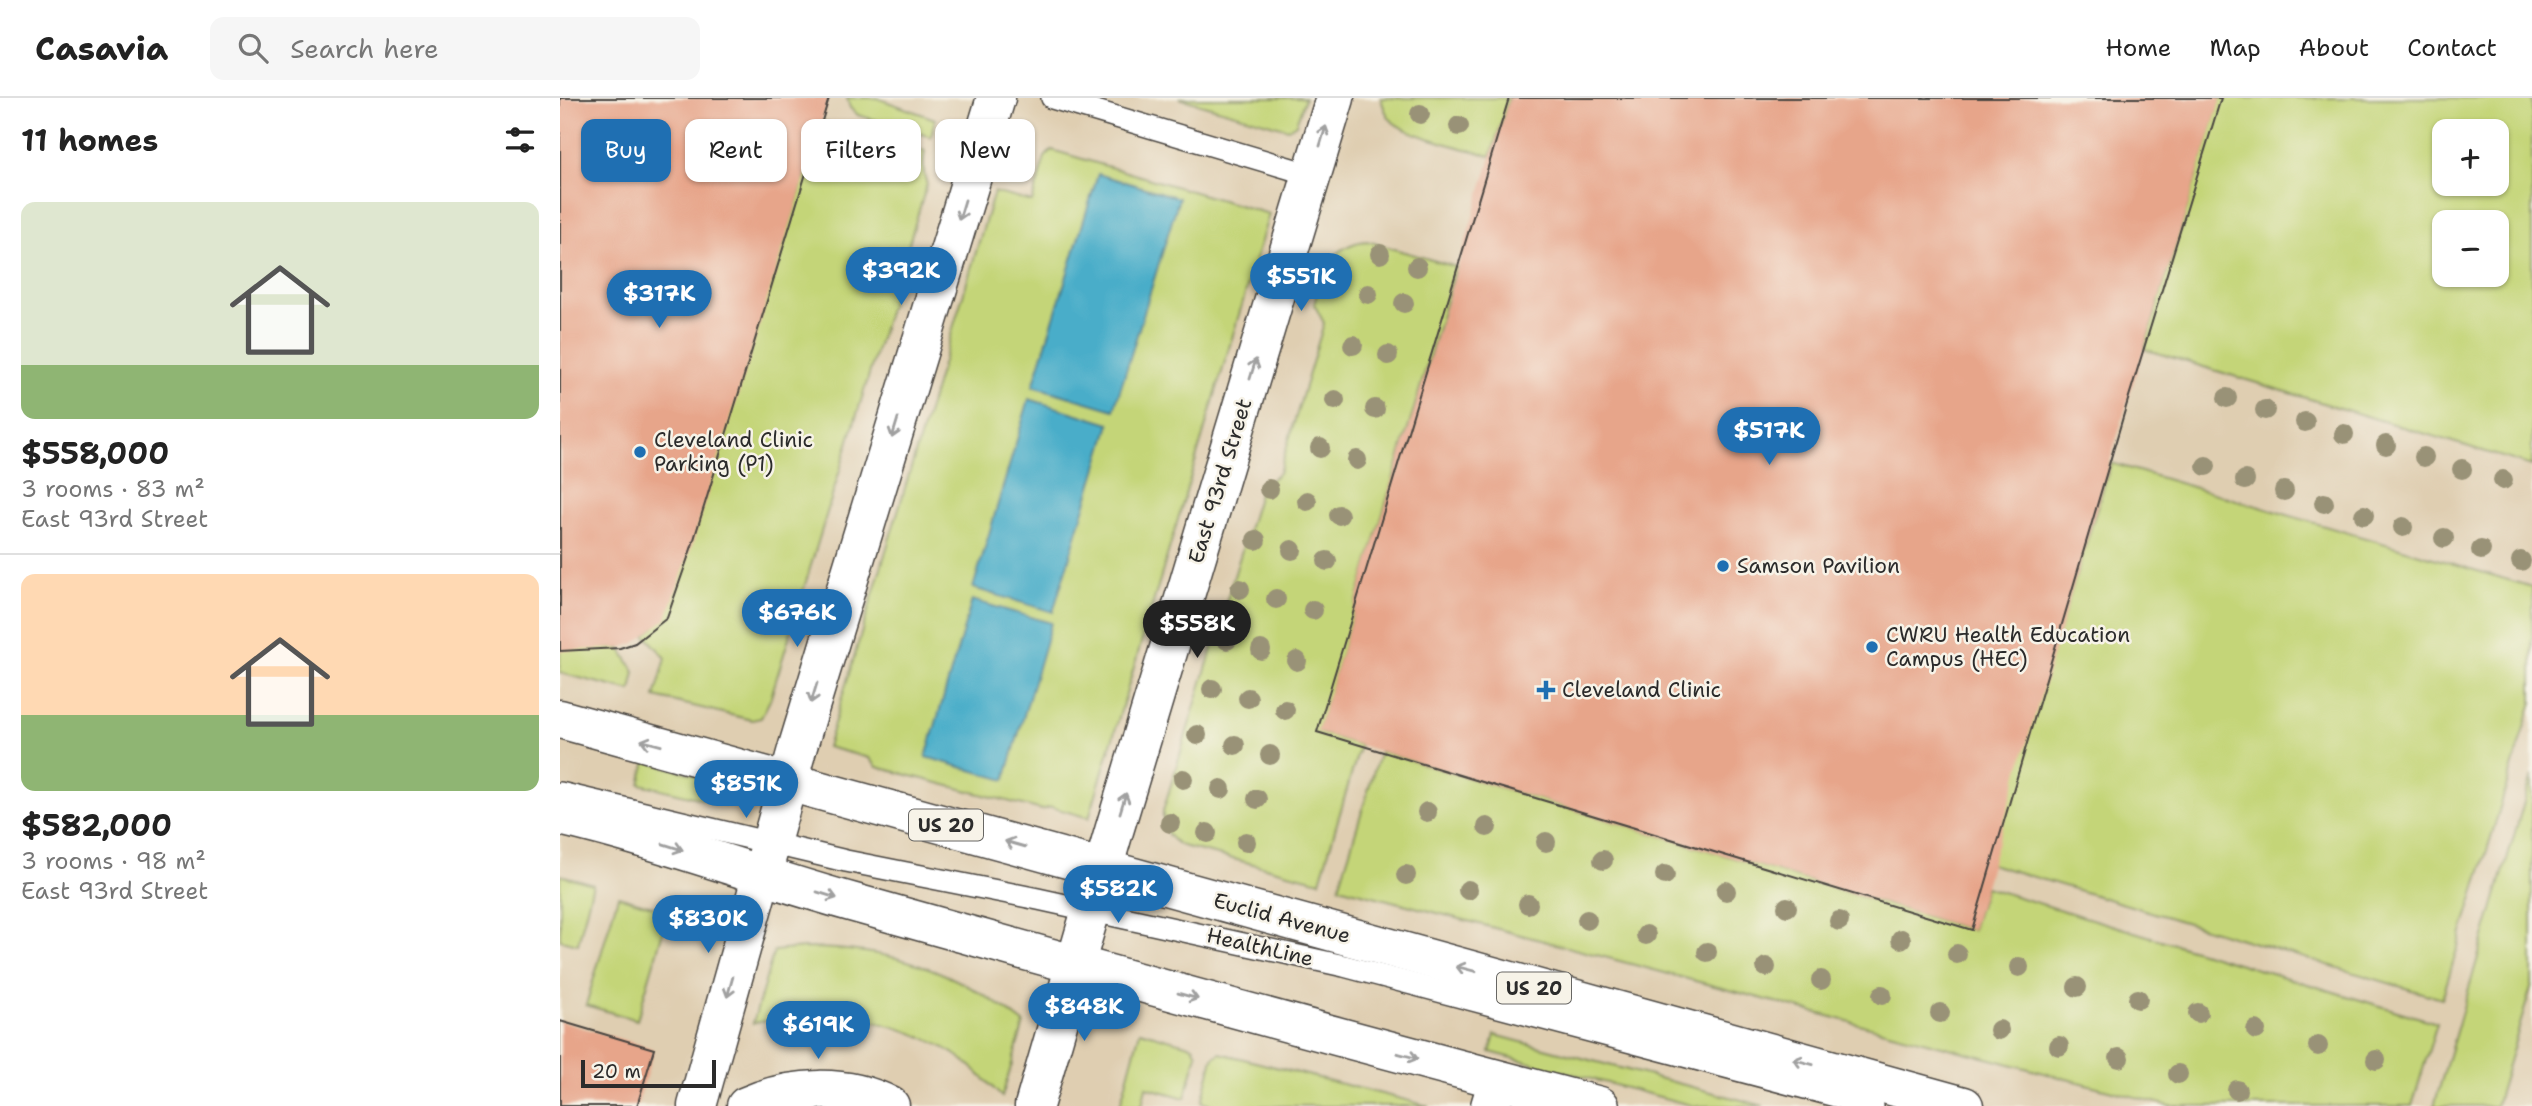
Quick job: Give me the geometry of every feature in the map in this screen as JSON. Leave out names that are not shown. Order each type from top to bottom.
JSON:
[{"type":"main road","points":[[697,1106],[788,781],[996,98]]},
{"type":"main road","name":"East 93rd Street","points":[[1034,1106],[1335,98]]},
{"type":"main road","name":"Euclid Avenue","points":[[560,719],[1964,1106]]},
{"type":"main road","points":[[560,816],[766,859],[849,901],[1219,1005],[1494,1093],[1600,1106]]},
{"type":"main road","points":[[746,1106],[775,1095],[832,1090],[859,1095],[890,1106]]},
{"type":"lane","points":[[1052,98],[1312,175]]},
{"type":"lane","name":"HealthLine","points":[[560,793],[766,859],[1091,911],[1344,966],[1873,1106]]},
{"type":"shaded area","name":"Cleveland Clinic","points":[[560,98],[2532,98],[2532,1106],[560,1106]]},
{"type":"green space","points":[[847,98],[877,98],[935,119],[931,137],[921,134],[921,119],[871,119],[858,115],[850,108]]},
{"type":"green space","points":[[1179,98],[1305,98],[1296,124],[1288,129]]},
{"type":"green space","points":[[1381,98],[1509,98],[1491,156],[1425,137],[1401,127],[1388,117]]},
{"type":"green space","points":[[2220,98],[2532,98],[2532,466],[2144,349]]},
{"type":"green space","points":[[921,150],[925,151],[927,184],[770,700],[761,718],[752,720],[655,697],[666,658],[645,635],[655,627],[748,357],[803,182],[921,182]]},
{"type":"green space","points":[[1052,150],[1269,214],[1089,818],[1051,807],[1042,810],[877,767],[869,758],[827,747],[994,192],[1032,202],[1045,157]]},
{"type":"green space","points":[[1367,241],[1456,267],[1318,732],[1360,745],[1320,881],[1182,846],[1166,832],[1163,811],[1261,487],[1279,473],[1324,323],[1314,304],[1321,282],[1330,262],[1337,254],[1355,243]]},
{"type":"green space","points":[[2111,463],[2532,587],[2532,702],[2442,999],[1987,863]]},
{"type":"green space","points":[[560,648],[620,648],[635,672],[631,691],[560,673]]},
{"type":"green space","points":[[1380,751],[1972,930],[1985,887],[2437,1023],[2412,1106],[2169,1106],[1339,887]]},
{"type":"green space","points":[[646,761],[734,786],[737,796],[727,805],[640,784]]},
{"type":"green space","points":[[2532,775],[2532,984],[2496,1106],[2434,1106]]},
{"type":"green space","points":[[560,875],[593,884],[578,944],[560,940]]},
{"type":"green space","points":[[618,896],[669,911],[637,1020],[586,1005]]},
{"type":"green space","points":[[804,948],[866,952],[921,965],[973,988],[1024,1023],[1002,1097],[978,1072],[950,1051],[902,1030],[878,1023],[829,1017],[753,1023],[774,951]]},
{"type":"green space","points":[[1140,1031],[1193,1046],[1197,1054],[1185,1098],[1146,1087],[1142,1106],[1120,1106]]},
{"type":"green space","points":[[1495,1035],[1764,1106],[1694,1106],[1490,1052]]},
{"type":"green space","points":[[1220,1053],[1429,1106],[1215,1106],[1202,1102],[1213,1058]]},
{"type":"water","points":[[1098,174],[1179,198],[1114,410],[1033,386]]},
{"type":"water","points":[[1029,399],[1110,424],[1053,612],[973,588]]},
{"type":"water","points":[[972,600],[1051,623],[1005,780],[926,757]]},
{"type":"building","name":"Cleveland Clinic Parking (P1)","points":[[560,98],[829,98],[823,119],[801,119],[801,182],[803,182],[692,546],[667,618],[635,643],[620,648],[560,651]]},
{"type":"building","name":"Samson Pavilion","points":[[1509,98],[2221,98],[2128,400],[1972,930],[1317,732]]},
{"type":"building","points":[[560,1021],[654,1049],[637,1106],[560,1106]]},
{"type":"place","name":"Cleveland Clinic Parking (P1)","points":[[640,452]]},
{"type":"place","name":"Samson Pavilion","points":[[1723,566]]},
{"type":"place","name":"CWRU Health Education Campus (HEC)","points":[[1872,647]]},
{"type":"place","name":"Cleveland Clinic","points":[[1546,690]]}]
